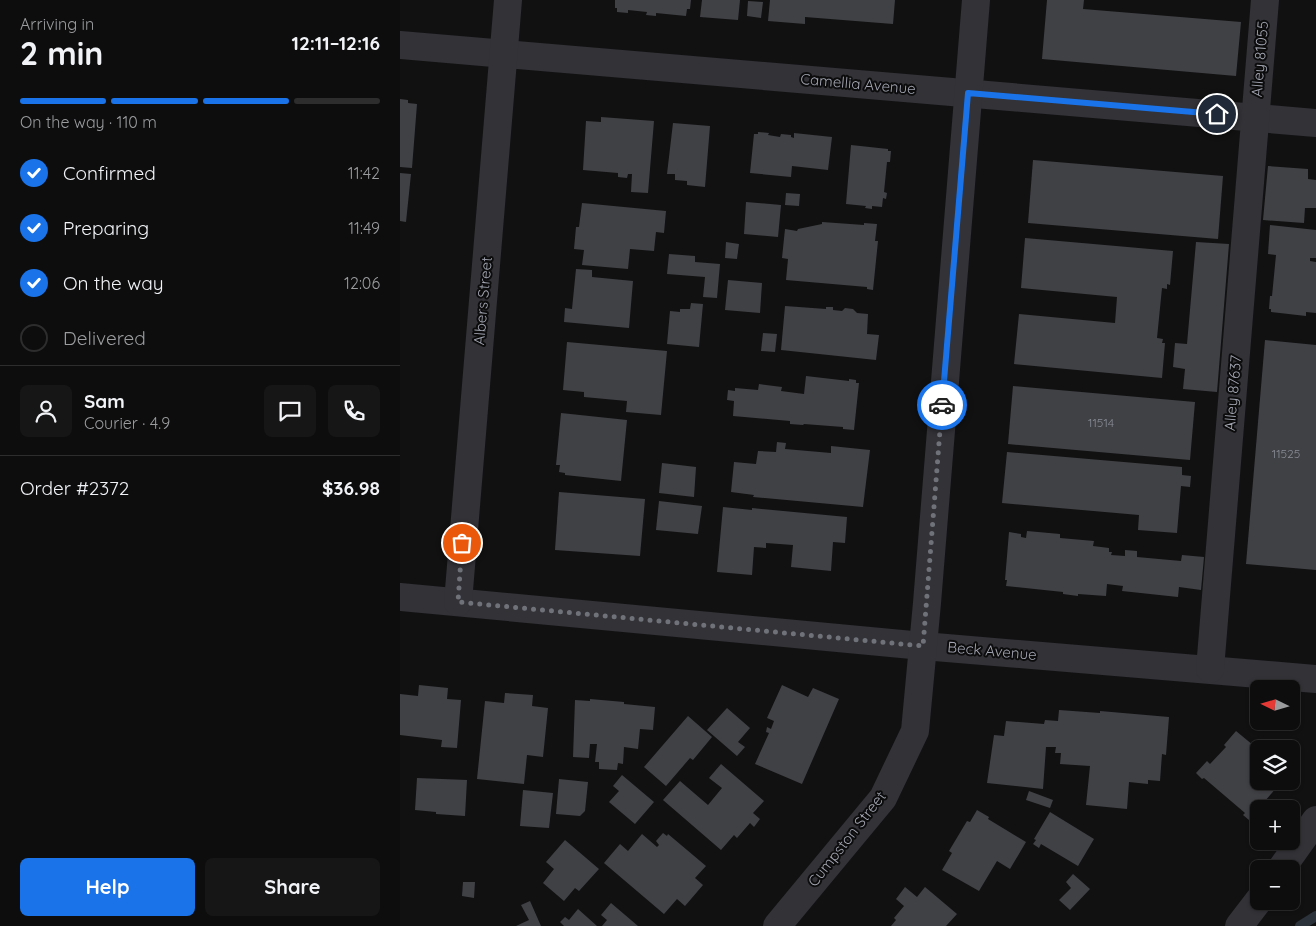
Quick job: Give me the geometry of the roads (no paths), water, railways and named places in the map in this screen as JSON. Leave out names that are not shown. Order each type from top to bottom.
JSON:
[{"type":"street","name":"Albers Street","points":[[458,602],[508,0]]},
{"type":"street","name":"Cumpston Street","points":[[777,926],[883,798],[914,731],[923,646],[976,0]]},
{"type":"street","name":"Alley 81055","points":[[1255,118],[1265,0]]},
{"type":"street","name":"Camellia Avenue","points":[[400,45],[1316,123]]},
{"type":"street","name":"Alley 87637","points":[[1210,669],[1255,118]]},
{"type":"street","name":"Beck Avenue","points":[[400,597],[923,646],[1316,679]]},
{"type":"street","points":[[1287,860],[1316,820]]},
{"type":"street","points":[[1238,926],[1251,910]]},
{"type":"waterway","points":[[1300,926],[1316,916]]}]
